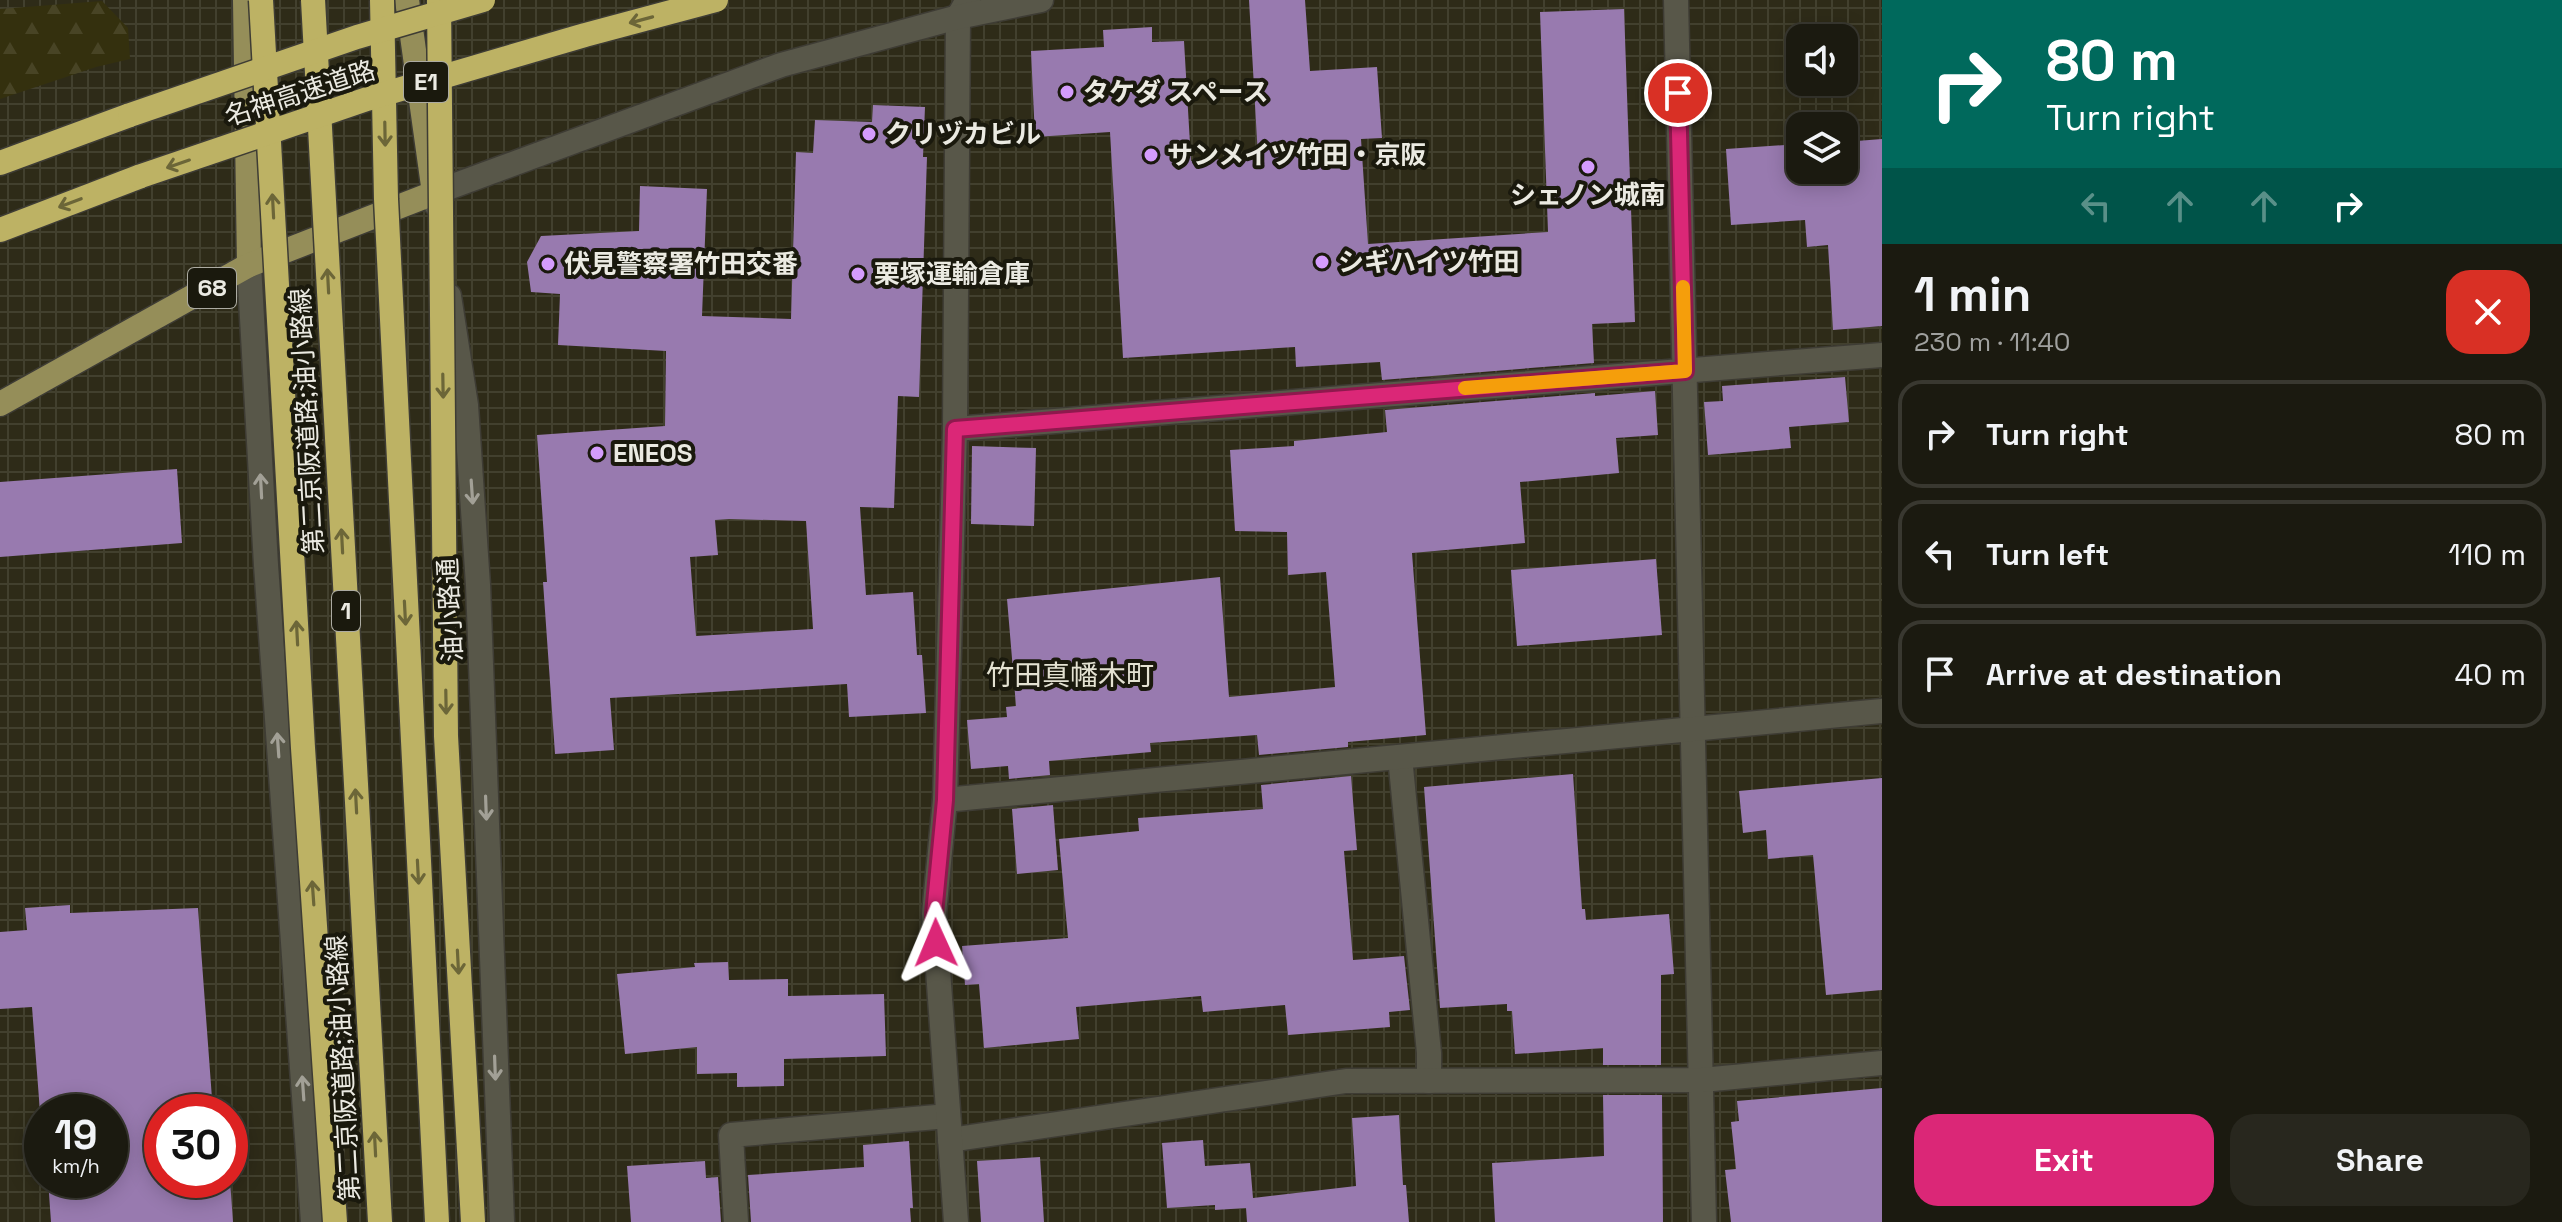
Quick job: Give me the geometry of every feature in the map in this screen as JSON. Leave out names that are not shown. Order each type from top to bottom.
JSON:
[{"type":"highway","points":[[261,0],[303,748],[335,1222]]},
{"type":"highway","name":"第二京阪道路;油小路線","points":[[313,0],[380,1222]]},
{"type":"highway","points":[[382,0],[387,215],[437,1222]]},
{"type":"highway","points":[[439,0],[446,736],[473,1222]]},
{"type":"highway","name":"名神高速道路","points":[[0,163],[357,37],[483,0]]},
{"type":"highway","name":"名神高速道路","points":[[0,230],[141,176],[367,99],[716,0]]},
{"type":"main road","name":"68","points":[[245,0],[249,265]]},
{"type":"main road","name":"油小路通","points":[[407,0],[434,193]]},
{"type":"main road","name":"68","points":[[0,404],[249,265],[434,193]]},
{"type":"street","points":[[434,193],[781,65],[963,8],[1041,0]]},
{"type":"street","points":[[1676,0],[1704,1222]]},
{"type":"street","points":[[956,1222],[934,914],[945,800],[963,8]]},
{"type":"street","name":"油小路通","points":[[434,193],[466,405],[478,585],[502,1222]]},
{"type":"street","points":[[249,265],[267,581],[313,1222]]},
{"type":"street","points":[[955,429],[1882,355]]},
{"type":"street","points":[[945,800],[1882,711]]},
{"type":"street","points":[[1400,757],[1429,1053],[1429,1081]]},
{"type":"street","points":[[736,1222],[731,1135],[949,1128],[1346,1081],[1702,1080],[1882,1063]]},
{"type":"shaded area","points":[[0,0],[1882,0],[1882,1222],[0,1222]]},
{"type":"green space","points":[[102,1],[128,28],[130,59],[0,99],[0,9]]},
{"type":"building","points":[[1249,0],[1305,0],[1310,71],[1377,67],[1382,138],[1361,139],[1368,244],[1548,232],[1540,12],[1624,9],[1635,322],[1592,324],[1594,363],[1382,380],[1380,362],[1296,367],[1295,347],[1123,358],[1110,132],[1035,137],[1031,51],[1104,47],[1103,30],[1152,27],[1152,42],[1184,41],[1191,161],[1258,157]]},
{"type":"building","points":[[873,105],[925,107],[923,157],[927,157],[919,397],[898,396],[894,508],[860,507],[866,595],[913,592],[917,655],[922,655],[926,713],[849,717],[847,684],[610,698],[614,750],[555,754],[537,435],[665,426],[666,351],[558,345],[560,294],[531,292],[527,262],[541,236],[639,231],[640,186],[707,189],[702,316],[791,319],[796,152],[813,153],[815,120],[872,122]],"holes":[[[715,520],[806,521],[813,629],[696,636],[690,557],[718,555]]]},
{"type":"building","points":[[1882,139],[1882,326],[1833,330],[1828,245],[1807,247],[1805,220],[1731,225],[1726,149],[1786,145],[1786,184],[1858,184],[1858,141]]},
{"type":"building","points":[[1845,377],[1849,422],[1789,427],[1791,448],[1708,455],[1704,402],[1723,401],[1722,386]]},
{"type":"building","points":[[1655,391],[1658,435],[1616,438],[1619,473],[1520,482],[1525,543],[1412,553],[1426,735],[1348,742],[1348,747],[1259,755],[1257,735],[1150,743],[1151,752],[1049,761],[1050,775],[1009,779],[1008,766],[971,769],[967,720],[1007,717],[1006,707],[1016,706],[1007,599],[1220,577],[1229,697],[1335,687],[1326,572],[1288,575],[1287,532],[1235,531],[1230,450],[1294,446],[1294,441],[1387,432],[1385,410]]},
{"type":"building","points":[[972,446],[1036,448],[1034,526],[971,524]]},
{"type":"building","points":[[177,469],[182,543],[0,557],[0,482]]},
{"type":"building","points":[[1656,559],[1662,635],[1517,646],[1511,570]]},
{"type":"building","points":[[1573,774],[1582,909],[1585,909],[1586,920],[1669,914],[1674,974],[1661,975],[1661,1065],[1603,1065],[1603,1048],[1515,1054],[1512,1011],[1507,1011],[1507,1004],[1440,1008],[1424,787]]},
{"type":"building","points":[[1351,776],[1357,850],[1344,851],[1353,960],[1404,956],[1410,1010],[1389,1012],[1390,1027],[1288,1035],[1285,1005],[1203,1012],[1201,996],[1076,1007],[1079,1039],[984,1048],[979,984],[965,985],[962,946],[1068,938],[1059,839],[1139,831],[1138,818],[1263,809],[1261,785]]},
{"type":"building","points":[[1882,778],[1882,990],[1826,995],[1813,855],[1768,859],[1766,830],[1743,833],[1739,791]]},
{"type":"building","points":[[1053,805],[1058,870],[1017,874],[1012,809]]},
{"type":"building","points":[[70,905],[70,913],[198,908],[212,1094],[144,1094],[144,1198],[231,1198],[233,1222],[51,1222],[49,1198],[128,1198],[128,1094],[39,1094],[32,1007],[0,1009],[0,932],[27,930],[25,908]]},
{"type":"building","points":[[728,962],[729,980],[788,979],[788,996],[884,994],[886,1056],[784,1059],[784,1086],[737,1087],[737,1073],[697,1074],[697,1047],[625,1054],[617,974],[695,967],[694,963]]},
{"type":"building","points":[[1882,1088],[1882,1222],[1731,1222],[1725,1170],[1736,1169],[1731,1122],[1739,1121],[1737,1101]]},
{"type":"building","points":[[1603,1095],[1662,1095],[1663,1222],[1495,1222],[1492,1163],[1604,1156]]},
{"type":"building","points":[[1399,1115],[1403,1185],[1406,1185],[1409,1222],[1247,1222],[1246,1208],[1215,1210],[1215,1205],[1167,1208],[1162,1143],[1203,1140],[1205,1166],[1250,1163],[1253,1198],[1356,1186],[1352,1118]]},
{"type":"building","points":[[909,1141],[911,1222],[751,1222],[748,1175],[864,1167],[863,1145]]},
{"type":"building","points":[[1040,1157],[1044,1222],[981,1222],[977,1161]]},
{"type":"building","points":[[705,1161],[706,1178],[718,1177],[721,1222],[631,1222],[627,1166]]},
{"type":"slow traffic","points":[[1465,388],[1685,371],[1683,287]]},
{"type":"place","name":"タケダ スペース","points":[[1067,92]]},
{"type":"place","name":"クリヅカビル","points":[[869,134]]},
{"type":"place","name":"サンメイツ竹田・京阪","points":[[1151,155]]},
{"type":"place","name":"シェノン城南","points":[[1588,167]]},
{"type":"place","name":"シギハイツ竹田","points":[[1322,262]]},
{"type":"place","name":"伏見警察署竹田交番","points":[[548,264]]},
{"type":"place","name":"栗塚運輸倉庫","points":[[858,274]]},
{"type":"place","name":"ENEOS","points":[[597,453]]},
{"type":"district","name":"竹田真幡木町","points":[[1070,675]]},
{"type":"route","points":[[936,943],[934,914],[945,800],[955,429],[1685,371],[1678,93]]}]
